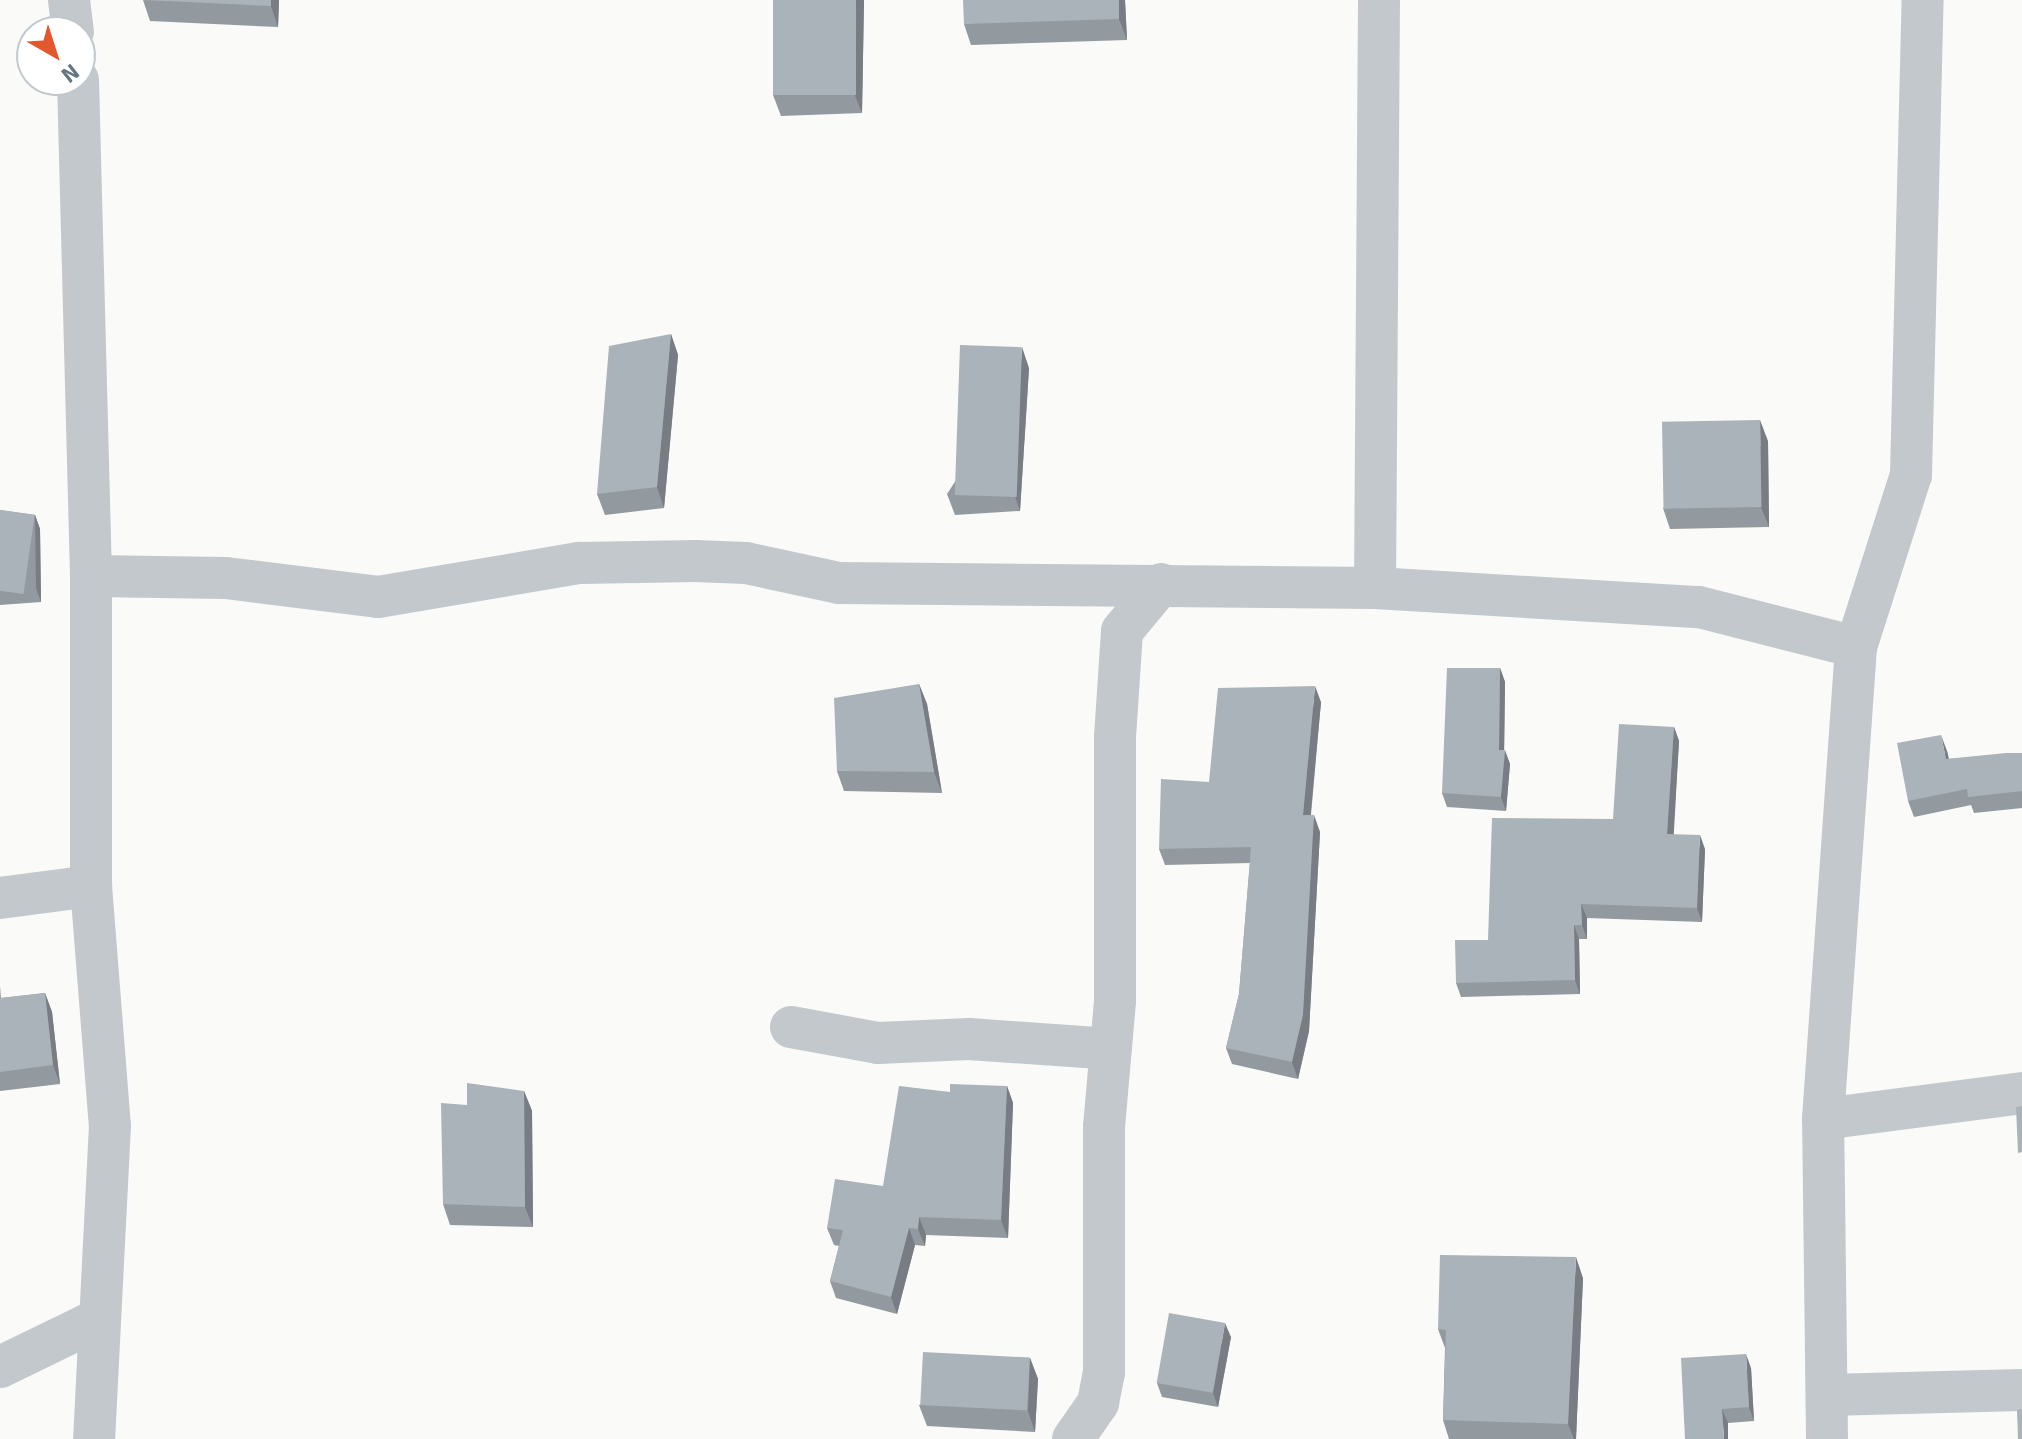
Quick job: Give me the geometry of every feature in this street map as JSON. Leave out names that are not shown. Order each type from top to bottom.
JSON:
[{"type":"street","points":[[1375,588],[1379,0]]},
{"type":"street","points":[[1827,1439],[1823,1119],[1856,647],[1911,475],[1923,0]]},
{"type":"street","points":[[78,96],[91,576],[91,886],[110,1125],[97,1320],[94,1439]]},
{"type":"street","points":[[91,576],[226,578],[378,597],[580,563],[695,561],[746,563],[839,583],[1375,588],[1699,607],[1856,647]]},
{"type":"street","points":[[1073,1439],[1098,1403],[1104,1373],[1104,1127],[1111,1049],[1122,631],[1161,584]]},
{"type":"street","points":[[0,898],[91,886]]},
{"type":"street","points":[[791,1027],[878,1043],[969,1039],[1111,1049]]},
{"type":"street","points":[[1823,1119],[2022,1093]]},
{"type":"street","points":[[0,1367],[97,1320]]},
{"type":"street","points":[[1828,1395],[2022,1390]]},
{"type":"building","points":[[143,0],[271,0],[271,6]]},
{"type":"building","points":[[773,0],[856,0],[856,95],[773,95]]},
{"type":"building","points":[[963,0],[1119,0],[1119,19],[964,24]]},
{"type":"building","points":[[671,334],[657,487],[597,494],[609,346]]},
{"type":"building","points":[[960,345],[1022,347],[1017,497],[955,495]]},
{"type":"building","points":[[1760,420],[1762,507],[1664,509],[1662,422]]},
{"type":"building","points":[[0,510],[35,515],[24,594],[0,591]]},
{"type":"building","points":[[1447,668],[1500,668],[1499,750],[1505,750],[1501,797],[1442,793]]},
{"type":"building","points":[[919,684],[934,772],[837,771],[834,698]]},
{"type":"building","points":[[1315,686],[1303,815],[1314,815],[1303,1015],[1292,1062],[1226,1048],[1239,994],[1251,847],[1159,849],[1161,779],[1209,782],[1218,688]]},
{"type":"building","points":[[1619,724],[1674,727],[1667,834],[1700,835],[1697,908],[1581,904],[1582,925],[1574,925],[1575,980],[1456,983],[1455,940],[1488,940],[1492,818],[1613,819]]},
{"type":"building","points":[[1941,735],[1946,759],[2022,753],[2022,791],[1968,797],[1967,789],[1908,801],[1897,743]]},
{"type":"building","points":[[45,993],[53,1065],[0,1072],[0,998]]},
{"type":"building","points":[[467,1083],[524,1091],[525,1207],[443,1204],[441,1103],[467,1105]]},
{"type":"building","points":[[950,1084],[1007,1086],[1001,1220],[919,1217],[918,1229],[909,1228],[891,1297],[830,1281],[843,1230],[827,1228],[835,1179],[883,1186],[899,1086],[950,1092]]},
{"type":"building","points":[[2022,1106],[2022,1152],[2018,1153],[2016,1107]]},
{"type":"building","points":[[1440,1255],[1576,1257],[1568,1424],[1443,1420],[1446,1330],[1438,1329]]},
{"type":"building","points":[[1169,1313],[1225,1323],[1213,1393],[1157,1383]]},
{"type":"building","points":[[923,1352],[1030,1358],[1027,1411],[920,1405]]},
{"type":"building","points":[[1746,1354],[1749,1407],[1722,1409],[1724,1439],[1685,1439],[1681,1358]]},
{"type":"building","points":[[2022,1409],[2022,1439],[2018,1439],[2017,1410]]}]
